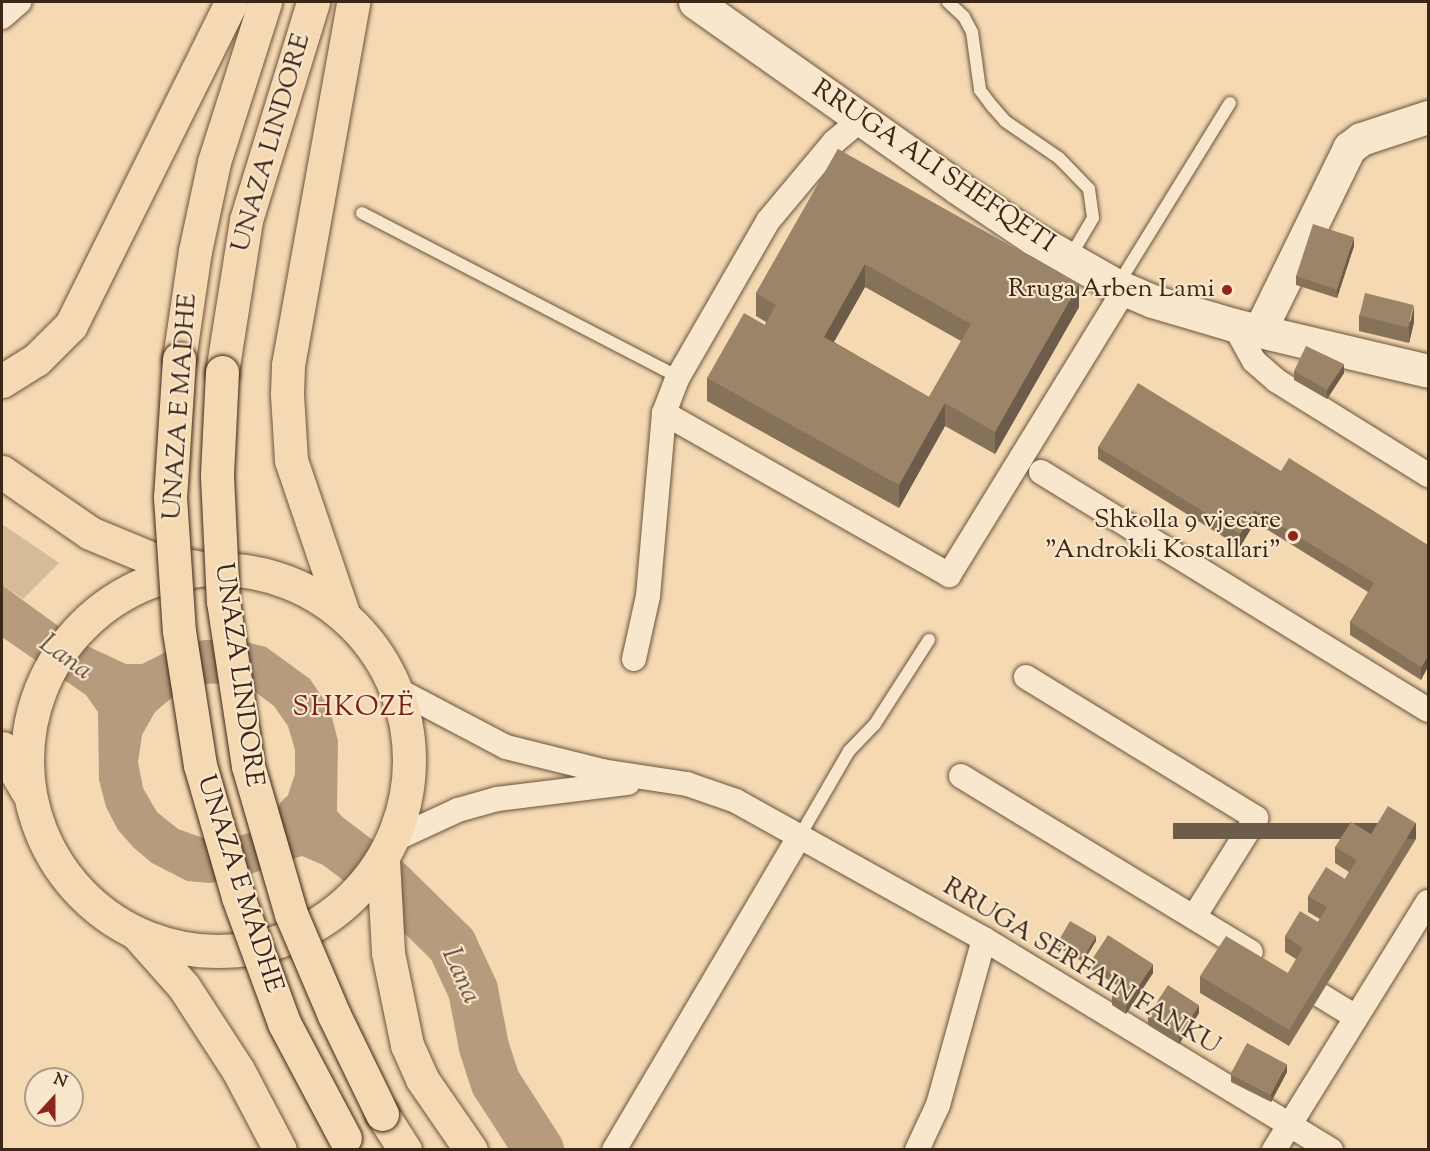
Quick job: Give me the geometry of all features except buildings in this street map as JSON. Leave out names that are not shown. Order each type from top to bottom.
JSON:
[{"type":"main road","points":[[2,381],[36,360],[71,325],[231,2]]},
{"type":"main road","name":"UNAZA E MADHE","points":[[265,2],[212,172],[195,250],[179,359],[170,497],[179,631],[200,765],[238,897],[284,1023],[349,1144]]},
{"type":"main road","name":"UNAZA LINDORE","points":[[313,2],[246,220],[222,372],[217,476],[223,601],[248,766],[291,914],[334,1015],[382,1114],[405,1149]]},
{"type":"main road","points":[[344,616],[291,460],[287,394],[291,343],[353,2]]},
{"type":"main road","name":"RRUGA ALI SHEFQETI","points":[[694,2],[860,120],[1033,238],[1121,287],[1247,328],[1428,371]]},
{"type":"main road","points":[[1247,328],[1349,147],[1361,139],[1428,117]]},
{"type":"main road","points":[[2,472],[90,533],[153,559],[207,569],[256,573],[303,589],[344,616],[376,652],[396,689],[410,744],[407,793],[388,850],[385,922],[394,998],[407,1045],[422,1079],[471,1149]]},
{"type":"main road","points":[[27,791],[30,722],[46,674],[76,631],[114,599],[159,578],[207,569]]},
{"type":"main road","points":[[2,748],[27,791],[36,822],[59,868],[94,906],[137,934],[184,987],[238,1070],[280,1149]]},
{"type":"main road","points":[[137,934],[186,949],[237,951],[287,939],[332,915],[353,897],[388,850]]},
{"type":"street","points":[[2,17],[19,2]]},
{"type":"street","points":[[634,658],[648,596],[664,413],[678,377],[768,221],[802,176],[860,120]]},
{"type":"street","points":[[664,413],[949,574],[1121,287]]},
{"type":"street","points":[[1247,328],[1254,361],[1277,381],[1428,475]]},
{"type":"street","points":[[1041,472],[1428,710]]},
{"type":"street","points":[[1026,677],[1256,818],[1194,917]]},
{"type":"street","name":"RRUGA SERFAIN FANKU","points":[[396,689],[506,747],[650,781],[711,790],[984,939],[1331,1149]]},
{"type":"street","points":[[961,776],[1275,966]]},
{"type":"street","name":"RRUGA SERFAIN FANKU","points":[[388,850],[458,810],[497,799],[650,781]]},
{"type":"street","points":[[614,1149],[798,839]]},
{"type":"street","points":[[1274,1149],[1428,902]]},
{"type":"street","points":[[917,1149],[938,1105],[984,939]]},
{"type":"street","points":[[1320,995],[1356,1017]]},
{"type":"lane","points":[[948,2],[964,16],[972,32],[980,90],[1005,121],[1059,158],[1089,189],[1093,218],[1069,258]]},
{"type":"lane","points":[[1121,287],[1230,103]]},
{"type":"lane","points":[[362,213],[678,377]]},
{"type":"lane","points":[[798,839],[849,751],[875,724],[928,640]]},
{"type":"shaded area","points":[[2,524],[59,563],[23,599],[2,585]]},
{"type":"water","points":[[2,585],[83,644],[126,664],[142,664],[178,646],[204,640],[235,639],[266,647],[310,679],[330,709],[338,741],[337,811],[358,836],[335,870],[302,856],[236,879],[210,883],[187,881],[152,863],[118,830],[106,807],[99,780],[98,712],[86,695],[2,637]],"holes":[[[228,683],[254,691],[274,706],[288,726],[295,750],[295,774],[287,798],[272,818],[252,832],[228,839],[203,838],[178,829],[157,812],[143,788],[138,762],[142,735],[155,712],[176,694],[201,684]]]},
{"type":"waterway","name":"Lana","points":[[301,817],[391,885],[452,945],[473,990],[484,1047],[496,1083],[539,1150]]},
{"type":"place","name":"Rruga Arben Lami","points":[[1227,290]]},
{"type":"place","name":"Shkolla 9 vjecare \"Androkli Kostallari\"","points":[[1293,536]]},
{"type":"district","name":"SHKOZË","points":[[354,708]]}]
